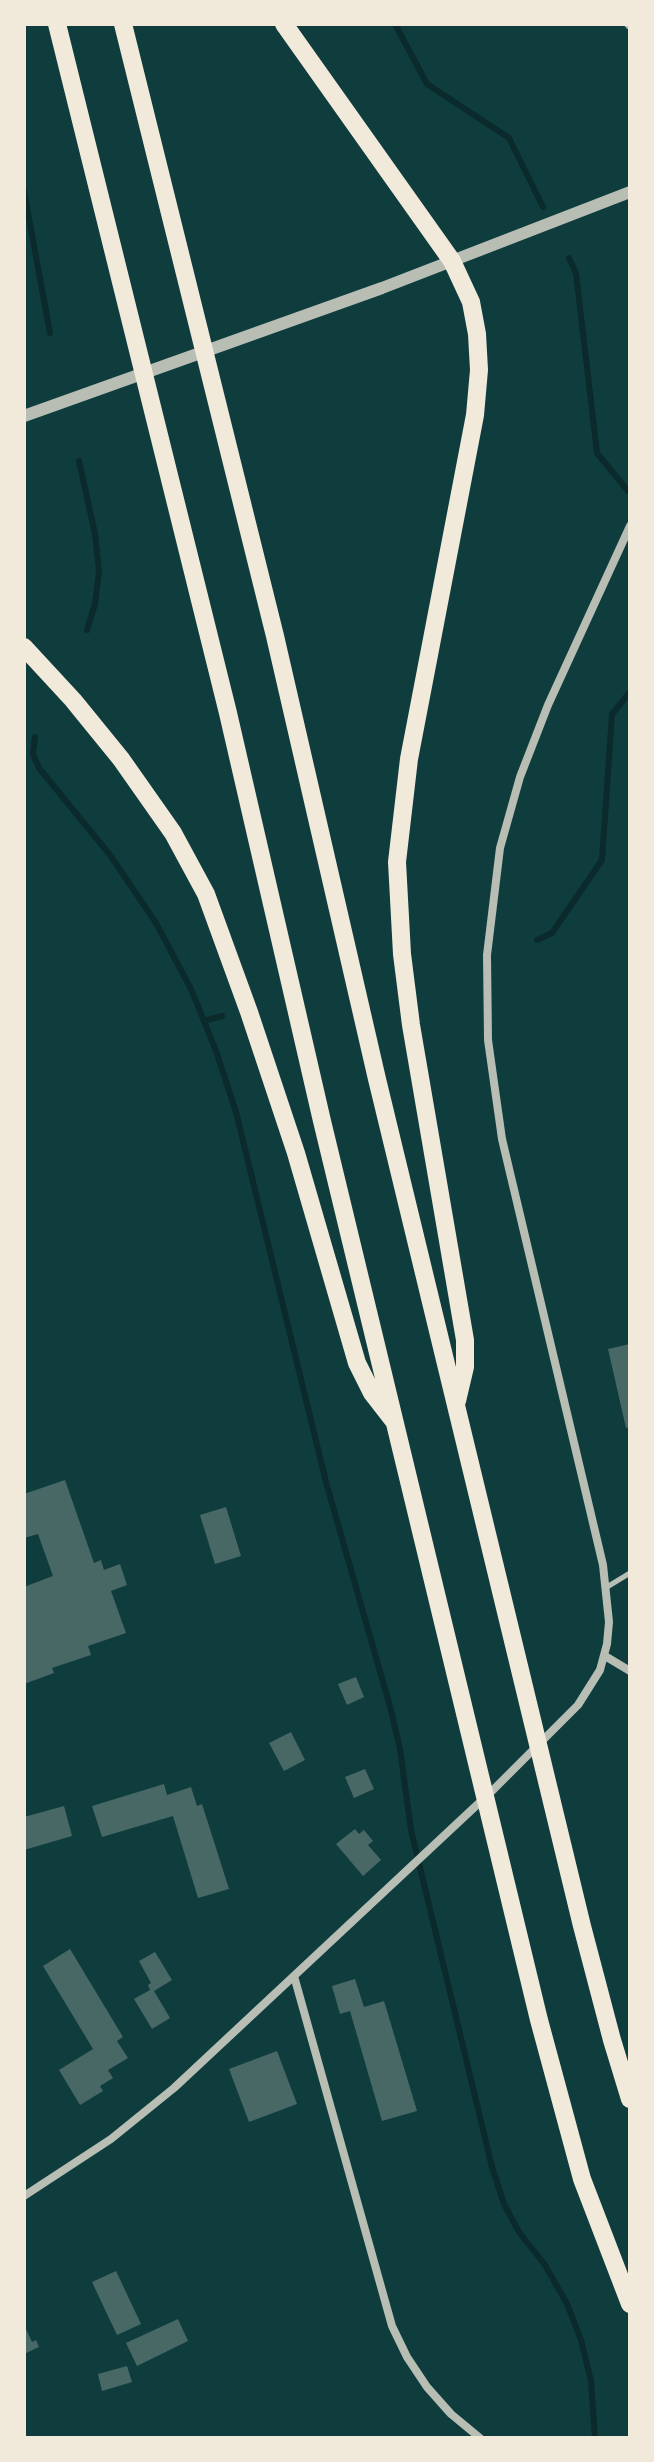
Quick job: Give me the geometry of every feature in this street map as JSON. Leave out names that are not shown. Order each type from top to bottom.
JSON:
[{"type":"highway","points":[[57,24],[228,713],[322,1121],[569,2135],[596,2217],[630,2304]]},
{"type":"highway","points":[[123,24],[275,636],[377,1079],[598,1990],[630,2099]]},
{"type":"highway","points":[[284,24],[452,261],[466,288],[479,352],[478,386],[465,469],[409,759],[397,875],[411,1025],[465,1340],[465,1367],[456,1405]]},
{"type":"highway","points":[[24,647],[95,725],[121,759],[173,833],[206,894],[286,1123],[357,1363],[372,1393],[396,1424]]},
{"type":"street","points":[[24,416],[452,261],[630,192]]},
{"type":"street","points":[[24,2196],[84,2158],[162,2099],[432,1848],[578,1705],[596,1678],[605,1656],[609,1622],[607,1587],[592,1510],[502,1139],[488,1040],[487,955],[500,848],[520,777],[548,705],[630,526]]},
{"type":"street","points":[[605,1656],[630,1671]]},
{"type":"street","points":[[294,1976],[392,2326],[407,2357],[427,2387],[451,2414],[480,2438]]},
{"type":"lane","points":[[607,1587],[630,1573]]},
{"type":"building","points":[[630,1344],[630,1427],[626,1428],[608,1349]]},
{"type":"building","points":[[65,1480],[94,1563],[101,1560],[104,1570],[120,1564],[127,1585],[111,1591],[126,1633],[88,1646],[91,1655],[52,1668],[54,1673],[24,1684],[24,1587],[53,1576],[38,1534],[24,1538],[24,1494]]},
{"type":"building","points":[[226,1507],[241,1556],[215,1564],[200,1515]]},
{"type":"building","points":[[356,1677],[364,1697],[347,1705],[338,1684]]},
{"type":"building","points":[[291,1732],[305,1760],[284,1771],[269,1743]]},
{"type":"building","points":[[365,1769],[374,1789],[354,1798],[345,1777]]},
{"type":"building","points":[[164,1784],[167,1795],[191,1787],[197,1806],[202,1804],[229,1889],[198,1898],[173,1816],[102,1837],[92,1806]]},
{"type":"building","points":[[64,1806],[72,1836],[24,1850],[24,1817]]},
{"type":"building","points":[[355,1829],[359,1834],[364,1830],[373,1841],[368,1845],[381,1860],[363,1876],[336,1844]]},
{"type":"building","points":[[70,1949],[123,2037],[117,2041],[128,2058],[108,2070],[113,2078],[100,2086],[103,2091],[80,2105],[59,2070],[93,2049],[43,1966]]},
{"type":"building","points":[[155,1952],[172,1980],[154,1991],[170,2018],[152,2029],[134,1999],[150,1990],[148,1985],[151,1983],[139,1961]]},
{"type":"building","points":[[355,1979],[364,2007],[384,2001],[417,2111],[382,2121],[350,2011],[340,2014],[332,1986]]},
{"type":"building","points":[[277,2051],[297,2104],[249,2122],[229,2069]]},
{"type":"building","points":[[116,2271],[141,2324],[117,2335],[92,2282]]},
{"type":"building","points":[[178,2319],[188,2341],[137,2366],[126,2343]]},
{"type":"building","points":[[24,2325],[32,2342],[36,2340],[39,2347],[24,2354]]},
{"type":"building","points":[[127,2366],[132,2382],[102,2391],[98,2374]]},
{"type":"waterway","points":[[395,24],[427,84],[509,138],[543,207]]},
{"type":"waterway","points":[[24,191],[50,333]]},
{"type":"waterway","points":[[569,258],[576,273],[597,453],[628,491]]},
{"type":"waterway","points":[[79,461],[95,534],[99,571],[95,604],[87,630]]},
{"type":"waterway","points":[[537,940],[552,933],[602,860],[612,714],[630,692]]},
{"type":"waterway","points":[[35,737],[33,754],[39,768],[110,855],[156,923],[191,989],[216,1051],[236,1112],[326,1482],[391,1710],[400,1749],[411,1830],[492,2167],[504,2204],[519,2232],[545,2265],[567,2304],[581,2340],[591,2381],[595,2438]]},
{"type":"waterway","points":[[204,1021],[222,1016]]}]
